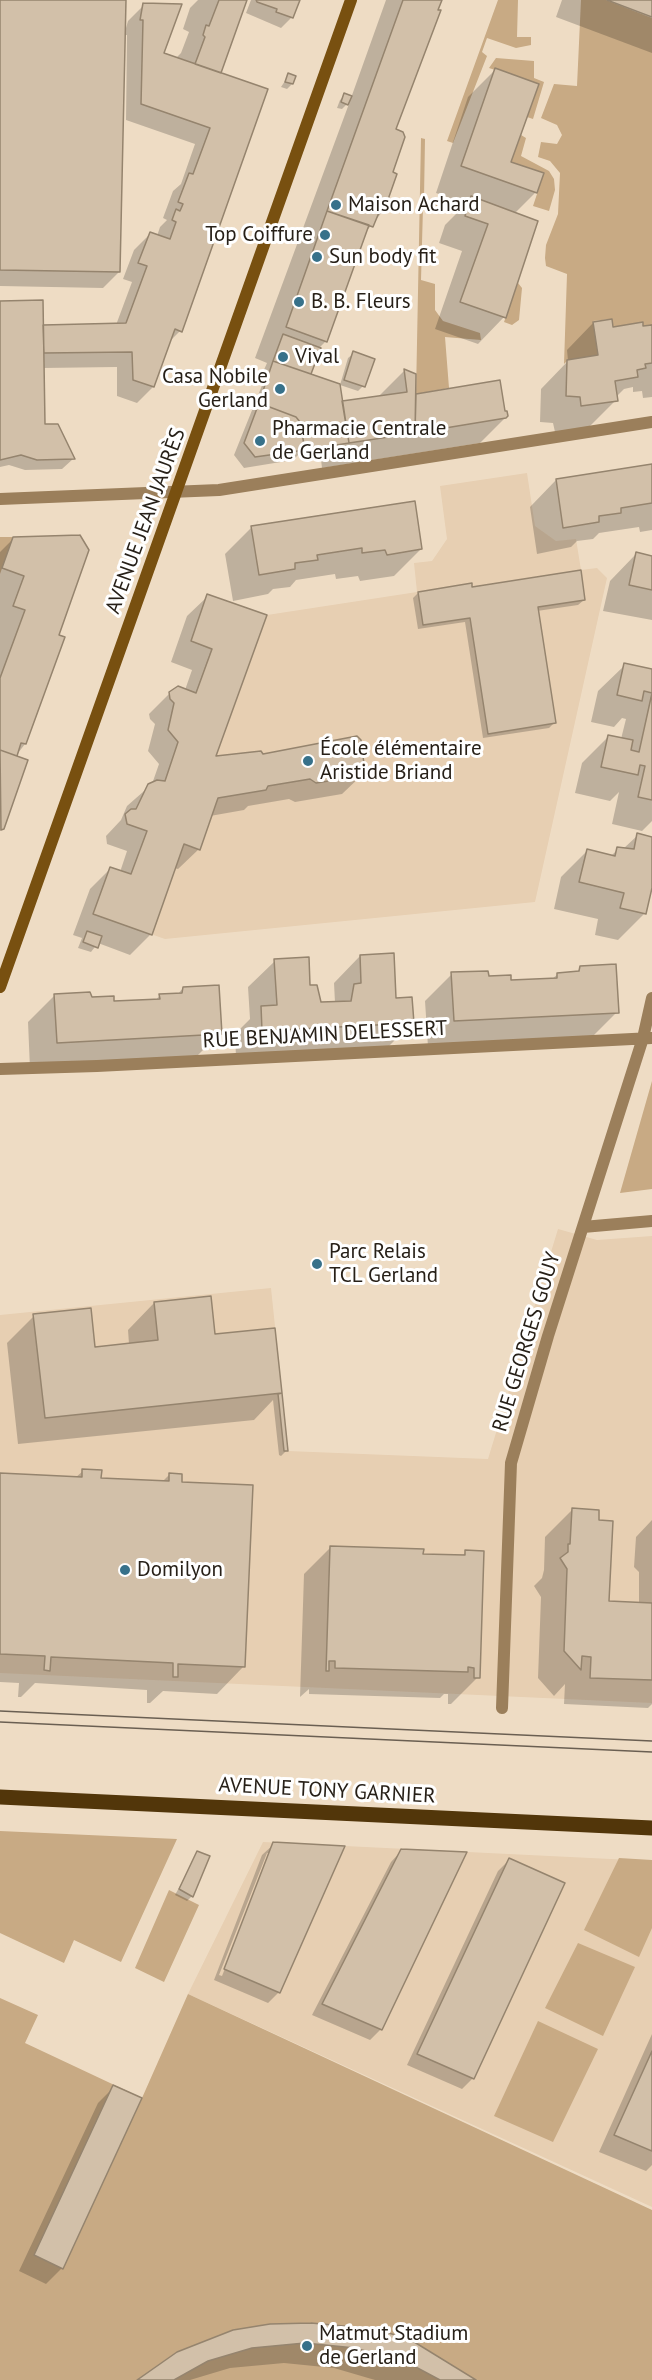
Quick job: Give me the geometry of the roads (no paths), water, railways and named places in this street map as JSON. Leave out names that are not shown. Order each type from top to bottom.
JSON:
[{"type":"main road","name":"AVENUE JEAN JAURÈS","points":[[0,987],[351,0]]},
{"type":"main road","name":"AVENUE TONY GARNIER","points":[[0,1797],[652,1828]]},
{"type":"street","points":[[0,499],[219,490],[652,422]]},
{"type":"street","name":"RUE GEORGES GOUY","points":[[501,1708],[511,1463],[583,1227],[647,1038],[652,998]]},
{"type":"street","name":"RUE BENJAMIN DELESSERT","points":[[0,1069],[647,1038]]},
{"type":"street","points":[[583,1227],[652,1221]]},
{"type":"tram line","points":[[0,1711],[652,1741]]},
{"type":"tram line","points":[[0,1722],[652,1752]]},
{"type":"place","name":"Maison Achard","points":[[336,205]]},
{"type":"place","name":"Top Coiffure","points":[[325,235]]},
{"type":"place","name":"Sun body fit","points":[[317,257]]},
{"type":"place","name":"B. B. Fleurs","points":[[299,302]]},
{"type":"place","name":"Vival","points":[[283,357]]},
{"type":"place","name":"Casa Nobile Gerland","points":[[280,389]]},
{"type":"place","name":"Pharmacie Centrale de Gerland","points":[[260,441]]},
{"type":"place","name":"École élémentaire Aristide Briand","points":[[308,761]]},
{"type":"place","name":"Parc Relais TCL Gerland","points":[[317,1264]]},
{"type":"place","name":"Domilyon","points":[[125,1570]]},
{"type":"place","name":"Matmut Stadium de Gerland","points":[[307,2346]]}]
